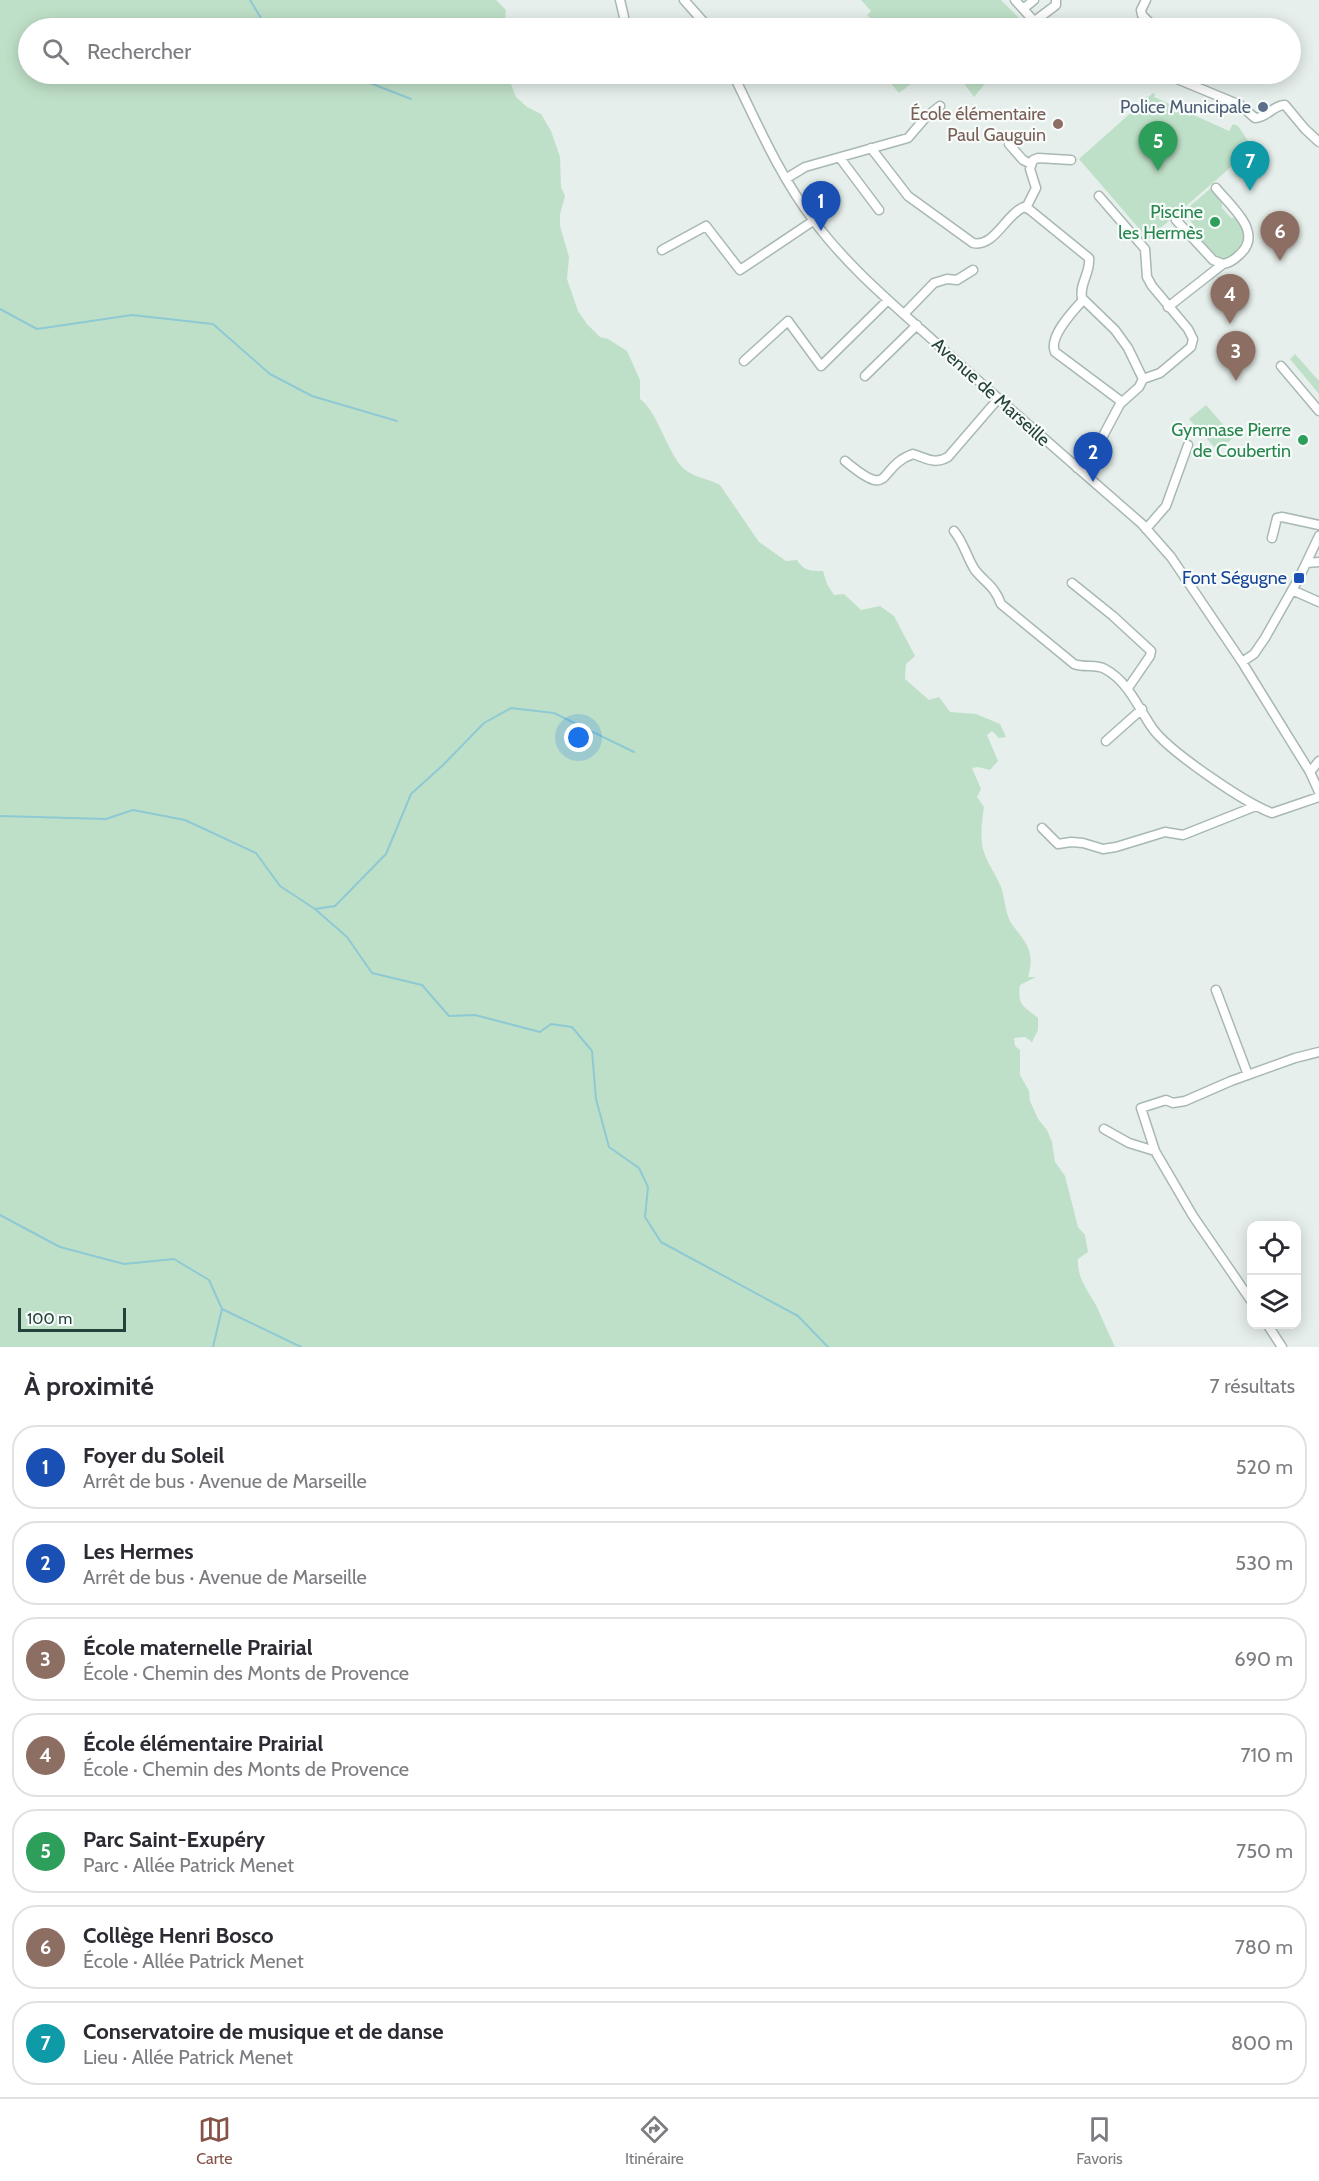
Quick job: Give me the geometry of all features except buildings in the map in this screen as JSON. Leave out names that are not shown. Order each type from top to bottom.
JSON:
[{"type":"street","points":[[620,0],[624,18]]},
{"type":"street","points":[[684,0],[702,18]]},
{"type":"street","points":[[1015,0],[1034,18]]},
{"type":"street","points":[[1023,9],[1034,0]]},
{"type":"street","points":[[1038,18],[1056,4],[1056,0]]},
{"type":"street","points":[[1145,18],[1141,10],[1146,0]]},
{"type":"street","name":"Avenue de Marseille","points":[[738,84],[766,142],[787,178],[813,221],[834,246],[888,300],[1146,529],[1171,557],[1242,662],[1310,772],[1319,792]]},
{"type":"street","points":[[1189,84],[1240,105],[1255,118],[1263,117],[1278,106],[1285,105],[1319,142]]},
{"type":"street","points":[[787,178],[805,167],[908,138],[926,117],[940,106]]},
{"type":"street","points":[[1009,144],[1023,160],[1031,164]]},
{"type":"street","points":[[871,148],[908,196],[973,243],[979,244],[988,240],[1017,210],[1026,208]]},
{"type":"street","points":[[840,158],[879,210]]},
{"type":"street","points":[[1026,208],[1036,188],[1031,175],[1031,164],[1038,158],[1071,160]]},
{"type":"street","points":[[1176,220],[1213,261],[1223,264],[1231,263],[1247,249],[1248,227],[1216,188]]},
{"type":"street","points":[[1077,468],[1103,436],[1122,402],[1139,387],[1143,379],[1160,373],[1191,347],[1193,339],[1188,329],[1152,286],[1148,277],[1145,249],[1099,196]]},
{"type":"street","points":[[1026,208],[1089,258],[1090,265],[1081,291],[1083,300],[1115,330],[1128,348],[1143,379]]},
{"type":"street","points":[[662,250],[706,226],[740,270],[813,221]]},
{"type":"street","points":[[1168,307],[1223,264]]},
{"type":"street","points":[[904,314],[933,283],[947,279],[957,280],[973,270]]},
{"type":"street","points":[[744,361],[788,321],[820,366],[888,300]]},
{"type":"street","points":[[1083,300],[1065,320],[1053,343],[1053,348],[1055,352],[1122,402]]},
{"type":"street","points":[[865,376],[916,325]]},
{"type":"street","points":[[1281,366],[1319,411]]},
{"type":"street","points":[[845,461],[864,477],[876,480],[888,475],[900,461],[913,454],[934,462],[942,460],[948,457],[998,399]]},
{"type":"street","points":[[1146,529],[1166,506],[1188,445]]},
{"type":"street","points":[[1272,538],[1277,518],[1282,517],[1319,525]]},
{"type":"street","points":[[954,531],[962,541],[975,569],[998,595],[1001,604],[1074,664],[1084,668],[1096,666],[1105,669],[1128,688],[1154,730],[1179,754],[1256,806],[1272,813],[1319,797]]},
{"type":"street","points":[[1242,662],[1254,654],[1261,645],[1307,563],[1319,536]]},
{"type":"street","points":[[1307,563],[1319,562]]},
{"type":"street","points":[[1072,583],[1151,651],[1128,688]]},
{"type":"street","points":[[1292,590],[1319,602]]},
{"type":"street","points":[[1106,741],[1142,709]]},
{"type":"street","points":[[1310,772],[1319,761]]},
{"type":"street","points":[[1042,828],[1058,844],[1083,843],[1103,849],[1165,832],[1183,835],[1256,806]]},
{"type":"street","points":[[1216,990],[1248,1075]]},
{"type":"street","points":[[1247,1296],[1193,1216],[1155,1151],[1142,1108],[1166,1100],[1173,1103],[1185,1101],[1248,1075],[1319,1052]]},
{"type":"street","points":[[1104,1129],[1129,1143],[1155,1151]]},
{"type":"street","points":[[1270,1329],[1282,1347]]},
{"type":"green space","points":[[0,0],[496,0],[506,10],[505,18],[18,18],[18,84],[511,84],[516,97],[527,107],[541,114],[551,131],[560,157],[561,187],[565,196],[560,214],[560,226],[569,257],[567,279],[578,311],[600,337],[608,339],[627,351],[640,380],[640,399],[652,412],[682,467],[720,485],[759,542],[786,561],[797,560],[808,570],[823,571],[834,595],[844,594],[861,610],[880,606],[894,616],[915,656],[906,664],[905,679],[929,700],[939,697],[950,712],[976,714],[1000,724],[1006,737],[999,738],[992,731],[987,735],[998,761],[990,770],[972,768],[981,789],[977,797],[984,807],[981,833],[984,854],[1001,887],[1009,919],[1028,947],[1031,960],[1028,977],[1036,977],[1020,985],[1020,1001],[1038,1018],[1038,1030],[1032,1042],[1025,1037],[1014,1038],[1015,1046],[1020,1050],[1020,1075],[1029,1091],[1030,1101],[1038,1119],[1047,1130],[1052,1142],[1055,1162],[1065,1176],[1078,1227],[1085,1235],[1088,1252],[1078,1259],[1081,1278],[1115,1347],[0,1347]]},
{"type":"green space","points":[[861,0],[1001,0],[1019,18],[870,18],[867,15],[871,11]]},
{"type":"green space","points":[[891,84],[911,84],[899,93]]},
{"type":"green space","points":[[964,84],[985,84],[974,97]]},
{"type":"green space","points":[[1153,93],[1154,97],[1229,131],[1233,124],[1238,126],[1253,148],[1148,239],[1079,159]]},
{"type":"green space","name":"Piscine les Hermès","points":[[1211,188],[1222,201],[1222,208],[1231,218],[1236,218],[1245,230],[1246,236],[1242,247],[1228,259],[1217,258],[1190,229],[1194,225],[1183,212]]},
{"type":"green space","points":[[1295,354],[1319,381],[1319,394],[1290,359]]},
{"type":"green space","points":[[1206,405],[1234,437],[1218,451],[1189,419]]},
{"type":"waterway","points":[[250,0],[261,18]]},
{"type":"waterway","points":[[373,84],[411,99]]},
{"type":"waterway","points":[[0,309],[37,329],[132,315],[213,324],[270,374],[312,396],[397,421]]},
{"type":"waterway","points":[[315,909],[335,906],[386,854],[411,794],[484,723],[511,708],[554,713],[634,752]]},
{"type":"waterway","points":[[0,816],[106,819],[133,810],[185,820],[256,853],[280,886],[315,909],[347,937],[372,973],[422,985],[449,1016],[475,1015],[540,1032],[551,1024],[572,1027],[592,1051],[596,1099],[609,1147],[639,1168],[648,1187],[645,1217],[661,1242],[798,1316],[828,1347]]},
{"type":"waterway","points":[[0,1215],[60,1247],[124,1264],[174,1259],[209,1280],[222,1309],[213,1347]]},
{"type":"waterway","points":[[222,1309],[301,1347]]},
{"type":"place","name":"Police Municipale","points":[[1263,107]]},
{"type":"place","name":"École élémentaire Paul Gauguin","points":[[1058,124]]},
{"type":"place","name":"Parc Saint-Exupéry","points":[[1158,171]]},
{"type":"place","name":"Conservatoire de musique et de danse","points":[[1250,191]]},
{"type":"place","name":"Piscine les Hermès","points":[[1215,222]]},
{"type":"place","name":"Foyer du Soleil","points":[[821,231]]},
{"type":"place","name":"Collège Henri Bosco","points":[[1280,261]]},
{"type":"place","name":"École élémentaire Prairial","points":[[1230,324]]},
{"type":"place","name":"École maternelle Prairial","points":[[1236,381]]},
{"type":"place","name":"Gymnase Pierre de Coubertin","points":[[1303,440]]},
{"type":"place","name":"Les Hermes","points":[[1093,482]]},
{"type":"place","name":"Font Ségugne","points":[[1299,578]]}]
